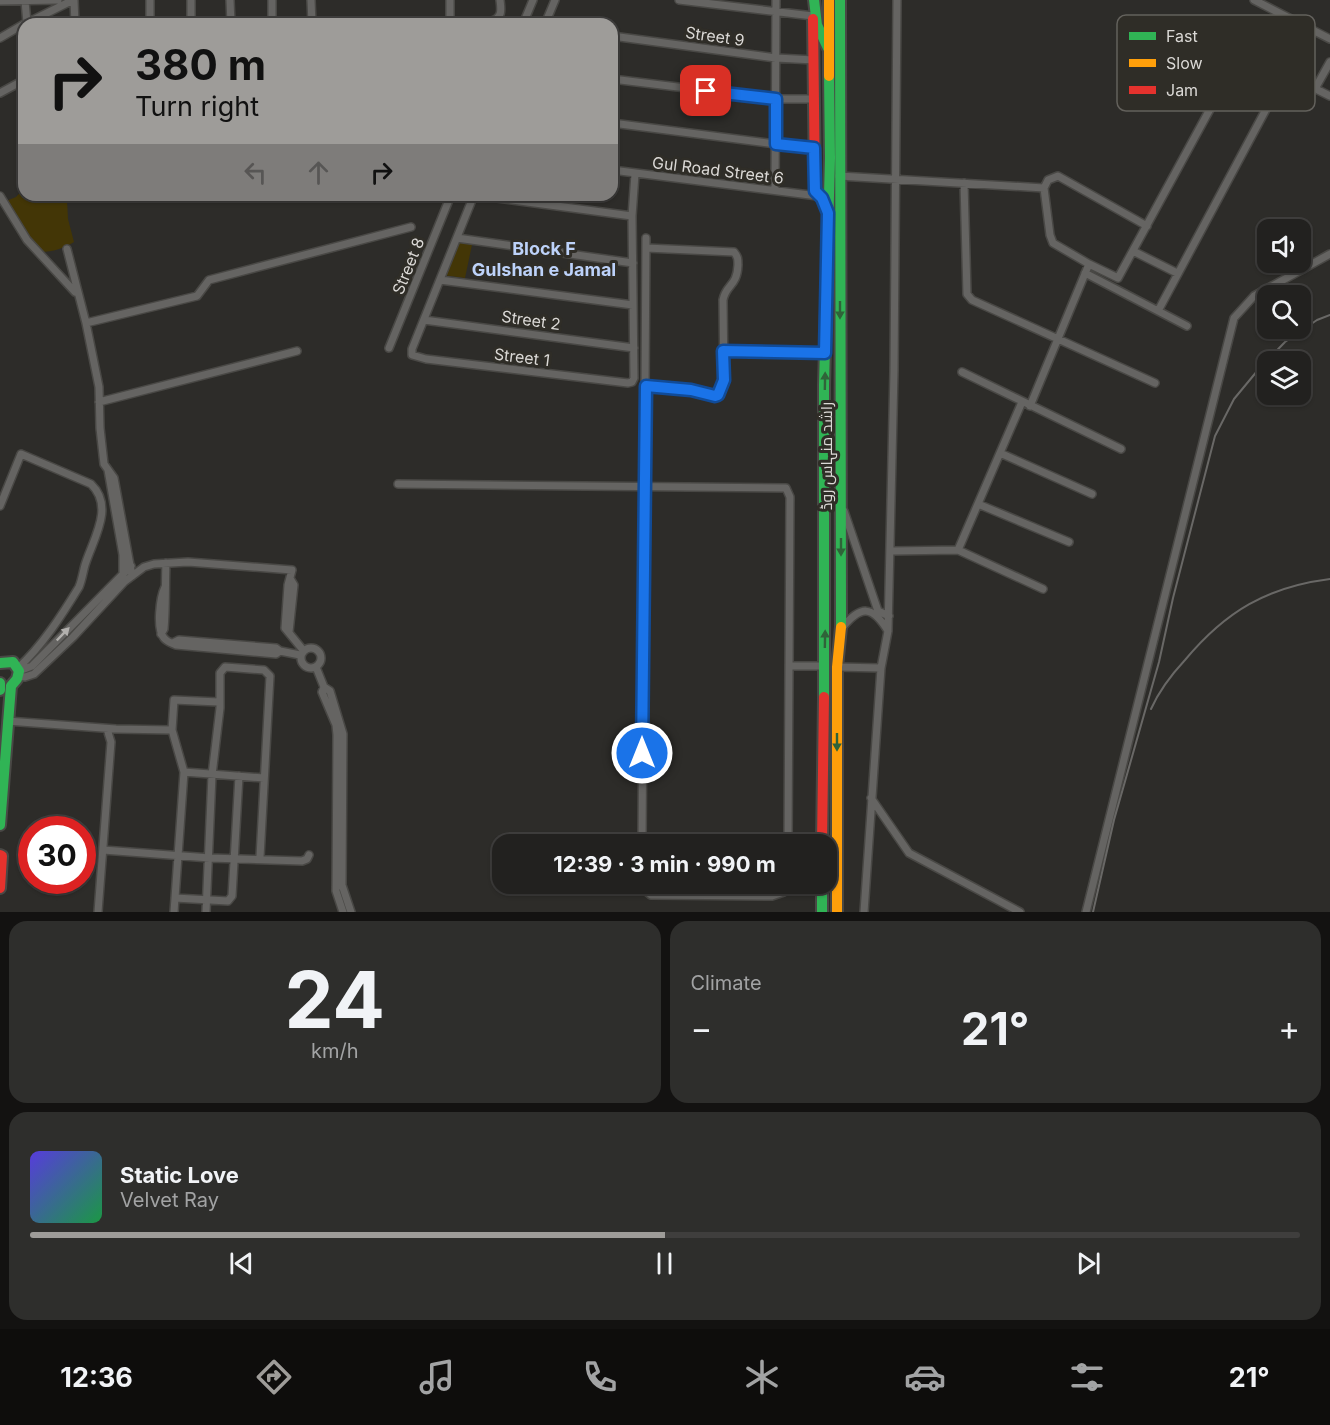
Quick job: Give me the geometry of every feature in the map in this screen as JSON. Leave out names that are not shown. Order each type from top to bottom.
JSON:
[{"type":"main road","points":[[814,0],[815,191],[828,213]]},
{"type":"main road","name":"راشد منہاس روڈ","points":[[822,834],[825,353],[830,158],[829,0]]},
{"type":"main road","name":"راشد منہاس روڈ","points":[[837,912],[837,667],[841,628],[842,503],[840,0]]},
{"type":"main road","points":[[813,16],[828,48]]},
{"type":"main road","points":[[829,105],[834,102],[836,70],[840,56]]},
{"type":"main road","points":[[830,158],[835,118],[839,112]]},
{"type":"main road","points":[[0,663],[13,662],[19,672],[11,686],[2,762],[0,825]]},
{"type":"main road","points":[[0,683],[0,690]]},
{"type":"main road","points":[[0,855],[2,856],[0,888]]},
{"type":"main road","points":[[822,894],[822,912]]},
{"type":"street","points":[[0,1],[58,0]]},
{"type":"street","points":[[37,18],[73,0],[74,18]]},
{"type":"street","points":[[150,0],[150,18]]},
{"type":"street","points":[[191,0],[191,18]]},
{"type":"street","points":[[230,0],[231,18]]},
{"type":"street","points":[[272,0],[272,18]]},
{"type":"street","points":[[311,0],[312,18]]},
{"type":"street","points":[[450,0],[450,18]]},
{"type":"street","points":[[498,18],[501,14],[500,0]]},
{"type":"street","points":[[526,18],[533,0]]},
{"type":"street","points":[[548,18],[555,0]]},
{"type":"street","points":[[679,0],[813,16]]},
{"type":"street","points":[[776,0],[776,190]]},
{"type":"street","points":[[864,912],[881,668],[888,631],[892,551],[897,0]]},
{"type":"street","points":[[1254,0],[1283,15]]},
{"type":"street","points":[[25,1],[25,18]]},
{"type":"street","points":[[0,38],[18,28]]},
{"type":"street","points":[[1315,31],[1330,39]]},
{"type":"street","name":"Street 9","points":[[618,37],[776,58],[814,60]]},
{"type":"street","points":[[1330,62],[1316,87],[1330,96]]},
{"type":"street","points":[[618,80],[776,99],[814,99]]},
{"type":"street","points":[[0,93],[18,83]]},
{"type":"street","points":[[1147,226],[1058,176],[1048,180],[1044,188],[1053,243],[1119,278],[1209,111]]},
{"type":"street","points":[[1158,311],[1265,111]]},
{"type":"street","points":[[618,124],[814,148]]},
{"type":"street","name":"Gul Road Street 6","points":[[618,171],[820,196]]},
{"type":"street","points":[[634,348],[632,216],[635,174]]},
{"type":"street","points":[[839,176],[1044,188]]},
{"type":"street","points":[[964,183],[967,294],[969,297],[978,304],[1155,383]]},
{"type":"street","points":[[0,196],[27,240],[77,293]]},
{"type":"street","name":"Street 8","points":[[389,348],[449,201]]},
{"type":"street","points":[[424,320],[472,201]]},
{"type":"street","points":[[519,201],[632,216]]},
{"type":"street","points":[[86,323],[197,296],[209,280],[411,227]]},
{"type":"street","points":[[457,238],[633,262]]},
{"type":"street","points":[[642,834],[646,238]]},
{"type":"street","points":[[646,248],[734,252],[738,257],[737,278],[725,293],[723,300],[724,380],[718,395],[646,386]]},
{"type":"street","points":[[67,249],[99,387],[104,464],[114,478],[119,497],[132,576]]},
{"type":"street","points":[[1133,251],[1177,273]]},
{"type":"street","points":[[1086,912],[1234,318],[1254,296],[1330,254]]},
{"type":"street","points":[[957,550],[1000,453],[1058,340],[1089,264]]},
{"type":"street","points":[[1086,273],[1187,326]]},
{"type":"street","points":[[440,280],[633,305]]},
{"type":"street","name":"Street 2","points":[[424,320],[634,348]]},
{"type":"street","name":"Street 1","points":[[424,320],[411,353],[426,359],[628,383],[634,378],[634,348]]},
{"type":"street","points":[[99,402],[297,351]]},
{"type":"street","points":[[723,351],[825,353]]},
{"type":"street","points":[[962,372],[1121,448]]},
{"type":"street","points":[[1000,453],[1092,494]]},
{"type":"street","points":[[0,506],[21,454],[91,484],[99,492],[102,512],[99,530],[85,564],[80,584],[34,654],[19,672]]},
{"type":"street","points":[[108,470],[122,544],[124,582]]},
{"type":"street","points":[[398,484],[786,488],[790,497],[788,834]]},
{"type":"street","points":[[842,503],[878,611],[889,616]]},
{"type":"street","points":[[978,504],[1069,542]]},
{"type":"street","points":[[892,551],[957,550],[1043,589]]},
{"type":"street","points":[[19,672],[26,676],[34,674],[73,637],[124,582],[144,567],[154,564],[166,563],[188,562],[292,570],[291,580],[294,585],[289,632],[302,653],[302,664],[311,669],[320,664],[321,654],[313,648],[302,653],[280,651],[276,648],[179,640],[173,643],[166,641],[161,634],[164,630],[167,592],[166,563]]},
{"type":"street","points":[[19,672],[32,666],[131,566]]},
{"type":"street","points":[[841,628],[857,612],[866,610],[876,615],[888,631]]},
{"type":"street","points":[[789,666],[824,666]]},
{"type":"street","points":[[206,912],[212,775],[220,673],[225,667],[264,670],[269,673],[260,857],[258,859]]},
{"type":"street","points":[[316,667],[324,687],[330,691],[343,734],[342,885],[351,912]]},
{"type":"street","points":[[837,667],[881,668]]},
{"type":"street","points":[[324,687],[322,692],[336,725],[337,735],[336,891],[343,912]]},
{"type":"street","points":[[174,912],[184,772],[172,730],[174,699],[219,702]]},
{"type":"street","points":[[7,721],[107,729],[172,730]]},
{"type":"street","points":[[98,912],[111,742],[107,729]]},
{"type":"street","points":[[184,772],[264,778]]},
{"type":"street","points":[[175,898],[230,900],[235,858],[239,776]]},
{"type":"street","points":[[871,798],[909,853],[1020,912]]},
{"type":"street","points":[[103,850],[210,858],[302,861],[308,859],[309,855]]},
{"type":"street","points":[[651,894],[772,896],[778,894]]},
{"type":"shaded area","points":[[18,195],[18,201],[67,201],[68,219],[74,242],[58,249],[41,252],[6,201]]},
{"type":"shaded area","points":[[457,238],[473,240],[465,278],[443,275]]},
{"type":"railway","points":[[1093,912],[1114,820],[1159,662],[1173,598],[1215,436],[1234,399],[1258,370],[1285,342],[1317,320],[1330,315]]},
{"type":"railway","points":[[1151,709],[1162,689],[1180,665],[1200,643],[1232,615],[1267,595],[1287,588],[1330,579]]},
{"type":"traffic: fast","points":[[814,0],[817,25],[828,48]]},
{"type":"traffic: fast","points":[[840,0],[841,627]]},
{"type":"traffic: fast","points":[[824,697],[824,385],[830,158],[829,76]]},
{"type":"traffic: fast","points":[[0,663],[13,662],[19,671],[17,679],[11,686],[0,825]]},
{"type":"traffic: fast","points":[[0,683],[0,690]]},
{"type":"traffic: fast","points":[[822,894],[822,912]]},
{"type":"traffic: slow","points":[[829,0],[829,76]]},
{"type":"traffic: slow","points":[[837,912],[837,667],[841,627]]},
{"type":"traffic: jam","points":[[813,19],[815,191],[822,198],[828,212]]},
{"type":"traffic: jam","points":[[822,834],[824,697]]},
{"type":"traffic: jam","points":[[0,855],[2,856],[0,888]]},
{"type":"district","name":"Block F Gulshan e Jamal","points":[[544,259]]},
{"type":"route","points":[[642,753],[646,386],[691,390],[715,396],[718,395],[724,380],[723,351],[825,353],[828,213],[822,198],[815,191],[814,148],[776,144],[776,99],[706,91]]}]
